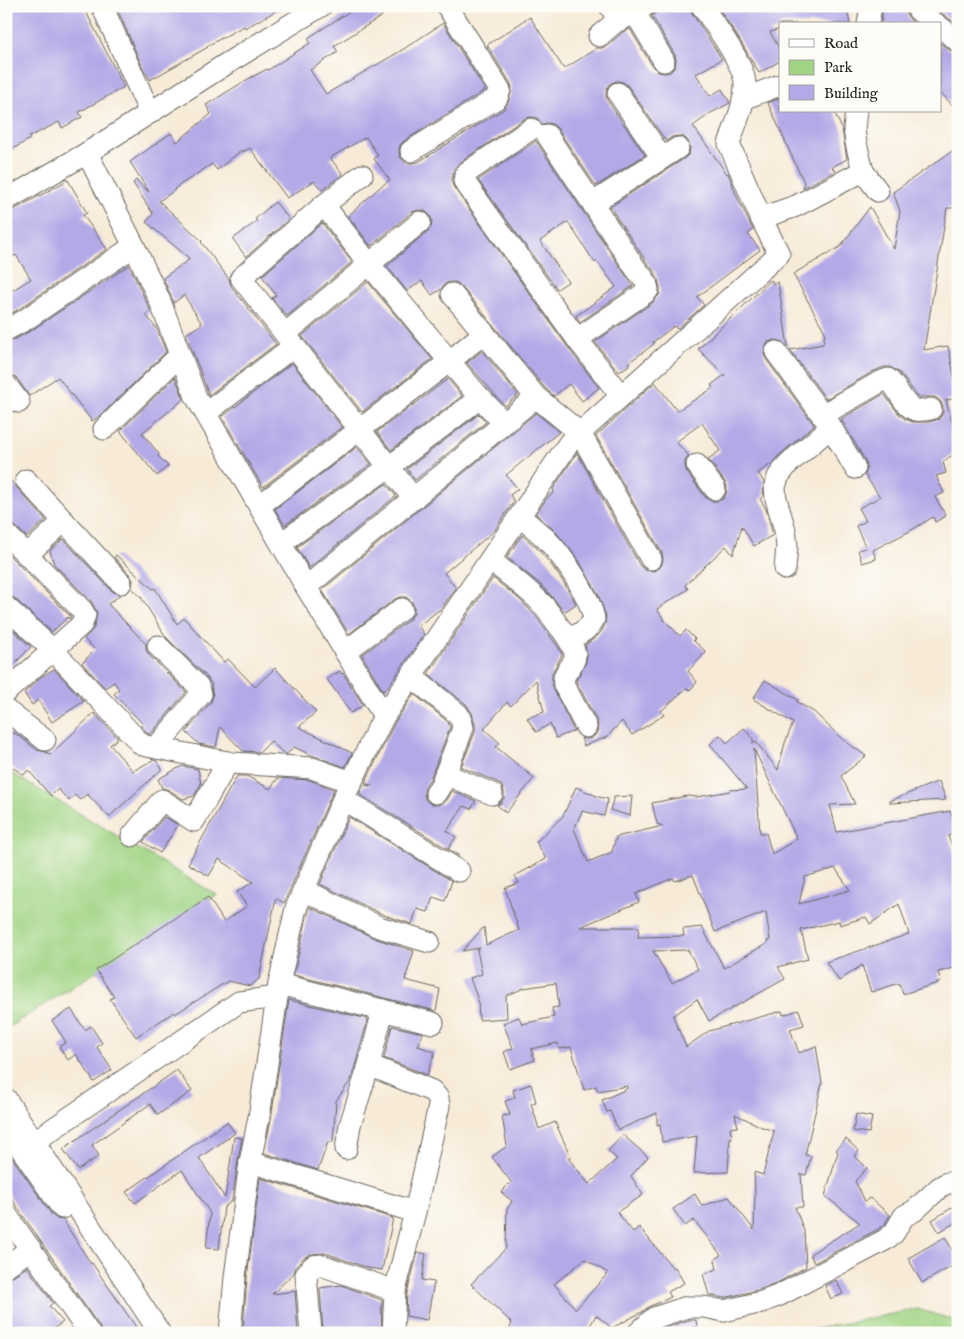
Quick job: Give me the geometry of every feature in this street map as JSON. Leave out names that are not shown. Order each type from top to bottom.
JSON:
[{"type":"street","points":[[102,6],[150,113]]},
{"type":"street","points":[[8,195],[87,152],[321,6]]},
{"type":"street","points":[[411,151],[497,98],[500,90],[447,6]]},
{"type":"street","points":[[230,1333],[235,1277],[250,1162],[259,1117],[278,990],[296,908],[347,791],[384,716],[569,443],[779,254],[729,144],[743,99],[745,82],[739,62],[702,6]]},
{"type":"street","points":[[868,22],[871,6]]},
{"type":"street","points":[[917,6],[918,10],[933,22]]},
{"type":"street","points":[[599,36],[627,11],[664,61]]},
{"type":"street","points":[[942,29],[958,41]]},
{"type":"street","points":[[743,99],[779,86]]},
{"type":"street","points":[[593,203],[670,153],[618,93]]},
{"type":"street","points":[[856,112],[854,129],[863,171],[878,191]]},
{"type":"street","points":[[577,340],[648,290],[646,280],[636,269],[593,203],[539,132],[466,173],[464,180],[577,340],[621,396]]},
{"type":"street","points":[[87,152],[160,301],[196,396],[306,587],[384,716]]},
{"type":"street","points":[[761,218],[796,206],[863,171]]},
{"type":"street","points":[[362,175],[324,205],[241,278],[414,499]]},
{"type":"street","points":[[324,205],[369,264],[480,398],[504,423]]},
{"type":"street","points":[[206,413],[290,340],[369,264],[420,222]]},
{"type":"street","points":[[6,330],[25,320],[134,246]]},
{"type":"street","points":[[452,294],[536,397],[580,433],[651,558]]},
{"type":"street","points":[[259,506],[450,362],[484,333]]},
{"type":"street","points":[[776,352],[827,421],[855,468]]},
{"type":"street","points":[[104,429],[180,356]]},
{"type":"street","points":[[785,570],[787,546],[775,487],[778,477],[788,464],[827,421],[880,382],[888,379],[911,408],[915,410],[931,409]]},
{"type":"street","points":[[6,385],[19,402]]},
{"type":"street","points":[[306,587],[536,397]]},
{"type":"street","points":[[281,543],[389,467],[480,398]]},
{"type":"street","points":[[697,465],[716,489]]},
{"type":"street","points":[[26,480],[122,583]]},
{"type":"street","points":[[520,516],[547,540],[557,552],[590,604],[594,620],[592,624],[569,640]]},
{"type":"street","points":[[27,555],[64,521]]},
{"type":"street","points":[[6,534],[85,615],[82,624],[6,692]]},
{"type":"street","points":[[490,560],[546,608],[569,640],[575,656],[563,680],[586,727]]},
{"type":"street","points":[[6,607],[53,650],[142,745],[228,762],[312,768],[459,871]]},
{"type":"street","points":[[345,652],[402,609]]},
{"type":"street","points":[[156,748],[200,694],[198,686],[158,646]]},
{"type":"street","points":[[412,676],[458,714],[463,728],[436,793]]},
{"type":"street","points":[[6,710],[45,740]]},
{"type":"street","points":[[132,836],[162,800],[194,821],[228,762]]},
{"type":"street","points":[[445,774],[492,794]]},
{"type":"street","points":[[304,890],[379,927],[429,942]]},
{"type":"street","points":[[35,1141],[239,1002],[278,990],[383,1010],[433,1023]]},
{"type":"street","points":[[346,1149],[350,1125],[370,1065],[383,1010]]},
{"type":"street","points":[[370,1065],[432,1090],[438,1098],[439,1106],[395,1291],[393,1333]]},
{"type":"street","points":[[6,1099],[160,1333]]},
{"type":"street","points":[[6,1127],[145,1333]]},
{"type":"street","points":[[250,1162],[415,1212]]},
{"type":"street","points":[[638,1333],[654,1318],[687,1306],[724,1311],[762,1302],[780,1295],[885,1240],[894,1233],[904,1216],[914,1212],[940,1187],[947,1183],[958,1182]]},
{"type":"street","points":[[6,1214],[89,1333]]},
{"type":"street","points":[[6,1266],[31,1249]]},
{"type":"street","points":[[311,1333],[306,1275],[313,1266],[321,1265],[395,1291]]},
{"type":"green space","points":[[6,770],[217,895],[6,1029]]},
{"type":"green space","points":[[917,1309],[958,1321],[958,1333],[795,1333]]},
{"type":"building","points":[[17,6],[83,6],[124,87],[79,112],[82,117],[62,128],[59,122],[29,137],[30,139],[6,153],[6,13]]},
{"type":"building","points":[[116,6],[285,6],[207,46],[150,80]]},
{"type":"building","points":[[358,6],[376,6],[382,16],[334,46],[338,52],[310,70],[326,94],[399,52],[443,23],[485,90],[404,141],[400,145],[400,157],[405,162],[411,163],[418,162],[504,109],[512,89],[511,84],[487,45],[530,17],[564,69],[597,48],[607,46],[623,32],[630,29],[653,67],[658,72],[665,73],[670,72],[675,67],[675,55],[652,16],[656,13],[658,6],[690,6],[692,13],[722,59],[696,74],[710,96],[722,89],[730,103],[711,113],[693,126],[728,173],[753,230],[748,234],[760,250],[697,297],[704,305],[677,329],[674,326],[653,342],[654,344],[619,372],[595,342],[652,303],[660,294],[660,288],[655,272],[610,207],[685,158],[689,154],[688,141],[684,137],[678,136],[666,141],[628,86],[623,82],[617,81],[611,83],[607,88],[607,100],[645,155],[596,186],[557,128],[552,124],[542,124],[537,118],[524,119],[459,163],[454,169],[452,178],[454,188],[599,388],[582,401],[569,384],[554,396],[545,388],[456,282],[445,284],[432,295],[422,281],[407,291],[387,266],[428,231],[432,220],[429,214],[418,210],[412,212],[371,246],[348,216],[390,180],[374,159],[378,155],[366,137],[330,158],[343,174],[322,190],[314,181],[287,198],[250,148],[243,152],[242,150],[217,170],[212,164],[159,201],[202,241],[229,279],[231,286],[276,344],[209,395],[186,334],[202,324],[184,295],[174,303],[163,278],[190,259],[146,222],[153,214],[133,183],[136,180],[149,192],[130,162],[171,133],[177,142],[211,114],[206,105],[248,79],[268,70],[310,43],[308,38]]},
{"type":"building","points":[[717,6],[846,6],[850,22],[779,22],[779,29],[770,32],[779,48],[779,62],[759,73]]},
{"type":"building","points":[[883,6],[905,6],[906,14],[913,22],[881,22]]},
{"type":"building","points":[[934,6],[958,6],[958,25],[945,16]]},
{"type":"building","points":[[942,44],[951,51],[958,53],[958,111],[942,94]]},
{"type":"building","points":[[779,98],[779,112],[834,112],[842,129],[847,159],[832,167],[835,171],[803,188],[804,182],[768,103]]},
{"type":"building","points":[[536,141],[633,286],[580,322],[576,316],[616,287],[597,261],[595,263],[568,222],[540,241],[568,282],[557,289],[478,180]]},
{"type":"building","points":[[958,147],[958,208],[947,208],[924,350],[948,346],[958,395],[958,398],[946,400],[958,451],[943,462],[946,473],[936,476],[944,493],[935,497],[946,516],[935,522],[933,517],[873,550],[876,559],[862,563],[858,550],[866,548],[856,526],[866,521],[859,508],[880,497],[865,475],[866,462],[841,419],[884,394],[899,414],[913,422],[929,422],[939,419],[943,413],[943,406],[935,397],[918,397],[900,373],[890,367],[874,371],[826,399],[790,350],[823,344],[825,332],[793,274],[840,247],[870,207],[894,249],[900,211],[893,192]]},
{"type":"building","points":[[68,180],[87,213],[83,215],[107,249],[6,316],[6,294],[31,279],[16,255],[6,260],[6,214]]},
{"type":"building","points":[[275,202],[289,219],[246,257],[233,239],[257,221],[255,219]]},
{"type":"building","points":[[322,223],[352,262],[287,316],[272,298],[276,295],[262,276]]},
{"type":"building","points":[[129,265],[151,312],[146,315],[157,329],[166,352],[100,416],[92,421],[58,377],[29,396],[16,377],[6,373],[6,342],[12,341],[32,330]]},
{"type":"building","points":[[771,280],[774,284],[778,282],[788,347],[781,341],[774,340],[768,342],[764,354],[814,425],[777,457],[774,462],[758,473],[764,482],[763,496],[760,499],[766,509],[773,535],[754,546],[742,526],[733,555],[726,546],[685,585],[688,589],[657,609],[664,620],[680,636],[686,630],[695,639],[693,640],[706,652],[688,671],[697,682],[690,690],[687,688],[661,711],[664,715],[632,735],[622,721],[607,737],[584,746],[581,738],[592,738],[597,733],[598,727],[597,721],[576,681],[586,662],[585,645],[602,631],[606,616],[598,594],[578,559],[555,531],[536,514],[547,498],[554,492],[553,489],[577,453],[640,566],[645,570],[651,571],[657,570],[661,566],[663,560],[662,553],[596,436],[655,382],[677,411],[713,388],[711,385],[725,375],[698,349]],"holes":[[[702,423],[720,451],[708,459],[725,482],[727,487],[726,494],[723,499],[711,501],[705,497],[687,472],[685,461],[689,456],[676,442]]]},
{"type":"building","points":[[368,282],[432,359],[362,412],[302,336]]},
{"type":"building","points":[[482,351],[518,395],[505,406],[467,363]]},
{"type":"building","points":[[292,363],[342,427],[263,487],[222,417]]},
{"type":"building","points":[[175,377],[184,399],[142,433],[159,454],[158,456],[168,466],[157,476],[120,431]]},
{"type":"building","points":[[448,379],[462,396],[391,450],[377,432]]},
{"type":"building","points":[[536,413],[559,432],[506,475],[518,489],[510,495],[514,501],[494,531],[444,573],[456,588],[440,610],[418,626],[424,634],[388,687],[383,691],[362,655],[410,619],[414,613],[412,602],[406,597],[395,599],[349,634],[322,590]]},
{"type":"building","points":[[479,414],[486,422],[415,480],[407,469]]},
{"type":"building","points":[[357,447],[371,464],[285,525],[275,509]]},
{"type":"building","points":[[6,475],[46,520],[27,537],[10,522],[6,522]]},
{"type":"building","points":[[386,484],[396,496],[309,568],[297,547]]},
{"type":"building","points":[[522,535],[550,563],[576,604],[564,612],[541,585],[507,557]]},
{"type":"building","points":[[63,539],[112,591],[120,595],[108,604],[146,644],[146,650],[149,655],[186,692],[151,734],[148,734],[141,726],[143,724],[114,694],[119,689],[114,682],[105,688],[82,663],[95,650],[84,639],[94,628],[97,613],[91,601],[54,564],[50,551]]},
{"type":"building","points":[[6,552],[71,617],[69,619],[68,617],[52,632],[14,598],[6,595]]},
{"type":"building","points":[[116,555],[153,589],[155,588],[177,624],[184,618],[224,662],[228,659],[255,687],[275,668],[316,712],[299,727],[352,753],[345,767],[294,747],[287,754],[284,754],[271,741],[260,752],[243,751],[220,727],[216,747],[199,744],[186,732],[211,702],[213,696],[212,685],[207,677],[166,637],[141,597],[132,588],[133,580],[114,557]]},
{"type":"building","points":[[493,578],[518,598],[536,616],[560,650],[562,655],[552,673],[552,686],[574,731],[556,738],[550,724],[536,732],[527,718],[544,712],[536,680],[511,706],[507,702],[484,729],[500,743],[496,747],[534,778],[506,813],[497,805],[504,798],[502,786],[497,782],[461,767],[475,732],[472,713],[466,704],[428,674]]},
{"type":"building","points":[[6,624],[31,647],[6,672]]},
{"type":"building","points":[[54,669],[84,701],[52,722],[38,700],[32,705],[24,693],[41,677]]},
{"type":"building","points":[[340,671],[363,705],[351,713],[327,679]]},
{"type":"building","points":[[765,680],[814,712],[842,739],[866,756],[841,776],[855,804],[830,805],[837,832],[950,811],[958,830],[958,833],[948,836],[958,862],[958,967],[938,972],[941,982],[903,994],[899,983],[871,992],[862,965],[839,981],[826,962],[909,934],[899,904],[870,924],[866,917],[840,925],[839,921],[801,930],[808,959],[778,967],[785,979],[709,1021],[697,999],[673,1016],[686,1047],[709,1031],[782,1011],[783,1015],[799,1010],[804,1025],[790,1029],[799,1053],[816,1046],[822,1083],[805,1155],[811,1156],[806,1175],[801,1174],[803,1207],[795,1207],[804,1231],[806,1267],[775,1284],[724,1298],[709,1295],[703,1274],[717,1269],[715,1260],[721,1255],[694,1220],[685,1226],[673,1209],[695,1194],[702,1206],[729,1197],[754,1230],[754,1172],[763,1175],[774,1131],[735,1114],[738,1127],[730,1128],[732,1138],[730,1138],[728,1172],[694,1173],[697,1136],[662,1142],[660,1124],[657,1125],[657,1113],[618,1130],[610,1111],[607,1112],[602,1100],[627,1089],[627,1086],[598,1091],[596,1086],[584,1090],[571,1047],[559,1049],[558,1043],[531,1049],[535,1060],[510,1069],[504,1052],[513,1048],[503,1023],[519,1017],[522,1024],[554,1017],[552,1008],[559,1007],[556,983],[524,988],[506,996],[507,1018],[479,1020],[478,1000],[470,978],[482,974],[477,950],[480,948],[462,951],[484,927],[486,945],[519,930],[505,888],[519,883],[515,876],[546,859],[536,842],[563,816],[576,787],[608,799],[604,816],[582,811],[574,829],[588,862],[612,852],[616,837],[663,826],[657,824],[652,803],[687,796],[697,797],[730,790],[747,789],[710,744],[720,735],[727,743],[744,728],[753,739],[753,744],[756,742],[778,770],[785,743],[793,723],[753,699]],"holes":[[[754,749],[797,839],[772,854],[766,833],[760,833]],[[835,868],[850,890],[799,904],[805,877]],[[693,875],[715,932],[766,912],[770,940],[767,941],[768,943],[724,968],[702,927],[683,929],[684,936],[638,937],[639,927],[580,927],[639,902],[636,894],[673,878],[675,881]],[[688,950],[698,969],[672,983],[653,951]]]},
{"type":"building","points":[[414,694],[448,722],[450,727],[430,779],[425,787],[425,799],[435,805],[441,804],[447,800],[452,791],[476,801],[471,809],[464,806],[447,831],[456,837],[448,849],[459,856],[359,794],[364,785],[372,786],[365,783],[395,722]]},
{"type":"building","points":[[94,713],[118,738],[110,745],[133,771],[153,760],[157,761],[162,769],[109,817],[87,794],[80,800],[75,795],[69,801],[58,789],[51,796],[28,770],[24,775],[6,763],[6,729],[15,733],[37,750],[50,755]]},
{"type":"building","points":[[182,766],[198,769],[201,784],[194,796],[183,799],[162,788],[158,779]]},
{"type":"building","points":[[237,776],[247,776],[270,789],[278,778],[309,780],[334,789],[284,903],[276,898],[259,979],[250,986],[228,981],[175,1014],[174,1012],[136,1037],[110,999],[114,997],[96,970],[208,897],[224,922],[247,906],[237,892],[253,882],[219,859],[209,876],[188,864]]},
{"type":"building","points":[[939,781],[946,800],[890,803],[890,801]]},
{"type":"building","points":[[632,796],[630,816],[610,810],[614,797]]},
{"type":"building","points":[[164,817],[178,825],[160,853],[143,842]]},
{"type":"building","points":[[349,817],[452,881],[445,901],[433,897],[428,912],[417,909],[412,924],[384,915],[320,884]]},
{"type":"building","points":[[310,907],[374,938],[414,951],[405,980],[440,989],[436,1011],[294,975]]},
{"type":"building","points":[[289,1000],[368,1019],[351,1080],[336,1101],[333,1142],[328,1142],[318,1170],[264,1153]]},
{"type":"building","points":[[71,1009],[85,1030],[91,1026],[102,1043],[97,1047],[112,1070],[94,1082],[76,1054],[68,1060],[59,1047],[66,1042],[52,1021]]},
{"type":"building","points":[[392,1026],[423,1033],[418,1046],[435,1052],[427,1075],[384,1058]]},
{"type":"building","points":[[177,1070],[192,1091],[158,1115],[150,1104],[92,1145],[99,1156],[78,1170],[63,1149]]},
{"type":"building","points":[[531,1084],[536,1102],[531,1103],[539,1129],[555,1122],[571,1157],[568,1158],[589,1184],[617,1159],[608,1151],[623,1135],[648,1157],[631,1176],[643,1195],[617,1212],[633,1232],[639,1227],[673,1268],[675,1267],[684,1283],[668,1292],[671,1297],[650,1306],[612,1328],[596,1315],[586,1333],[508,1333],[512,1323],[471,1284],[506,1248],[507,1209],[512,1201],[501,1192],[511,1182],[492,1157],[507,1146],[502,1116],[510,1115],[505,1101],[515,1098],[513,1090]],"holes":[[[585,1259],[608,1273],[576,1309],[554,1284]]]},
{"type":"building","points":[[856,1114],[872,1117],[869,1133],[853,1131]]},
{"type":"building","points":[[227,1122],[235,1133],[199,1158],[225,1198],[234,1137],[242,1138],[232,1201],[224,1207],[219,1249],[206,1248],[210,1213],[182,1170],[135,1203],[126,1192]]},
{"type":"building","points":[[846,1139],[859,1151],[855,1156],[867,1168],[855,1181],[865,1201],[870,1198],[890,1215],[884,1225],[878,1229],[814,1263],[810,1254],[860,1223],[825,1196],[838,1152],[836,1150]]},
{"type":"building","points":[[6,1149],[52,1215],[57,1219],[63,1220],[91,1264],[140,1333],[102,1333],[6,1190]]},
{"type":"building","points":[[260,1178],[393,1218],[382,1270],[368,1268],[325,1253],[311,1254],[303,1258],[294,1273],[272,1294],[295,1291],[298,1333],[244,1333],[247,1278]]},
{"type":"building","points":[[958,1204],[958,1221],[939,1232],[932,1220]]},
{"type":"building","points":[[945,1237],[958,1263],[922,1283],[908,1258]]},
{"type":"building","points":[[418,1252],[426,1254],[422,1280],[434,1282],[427,1320],[406,1316],[407,1293]]},
{"type":"building","points":[[27,1267],[53,1303],[49,1306],[63,1322],[47,1333],[6,1333],[6,1280]]},
{"type":"building","points":[[836,1280],[843,1294],[831,1299],[825,1286]]},
{"type":"building","points":[[341,1285],[382,1300],[381,1333],[323,1333],[320,1288]]},
{"type":"building","points":[[689,1320],[696,1320],[697,1327],[680,1331],[680,1333],[657,1333],[661,1329]]}]
